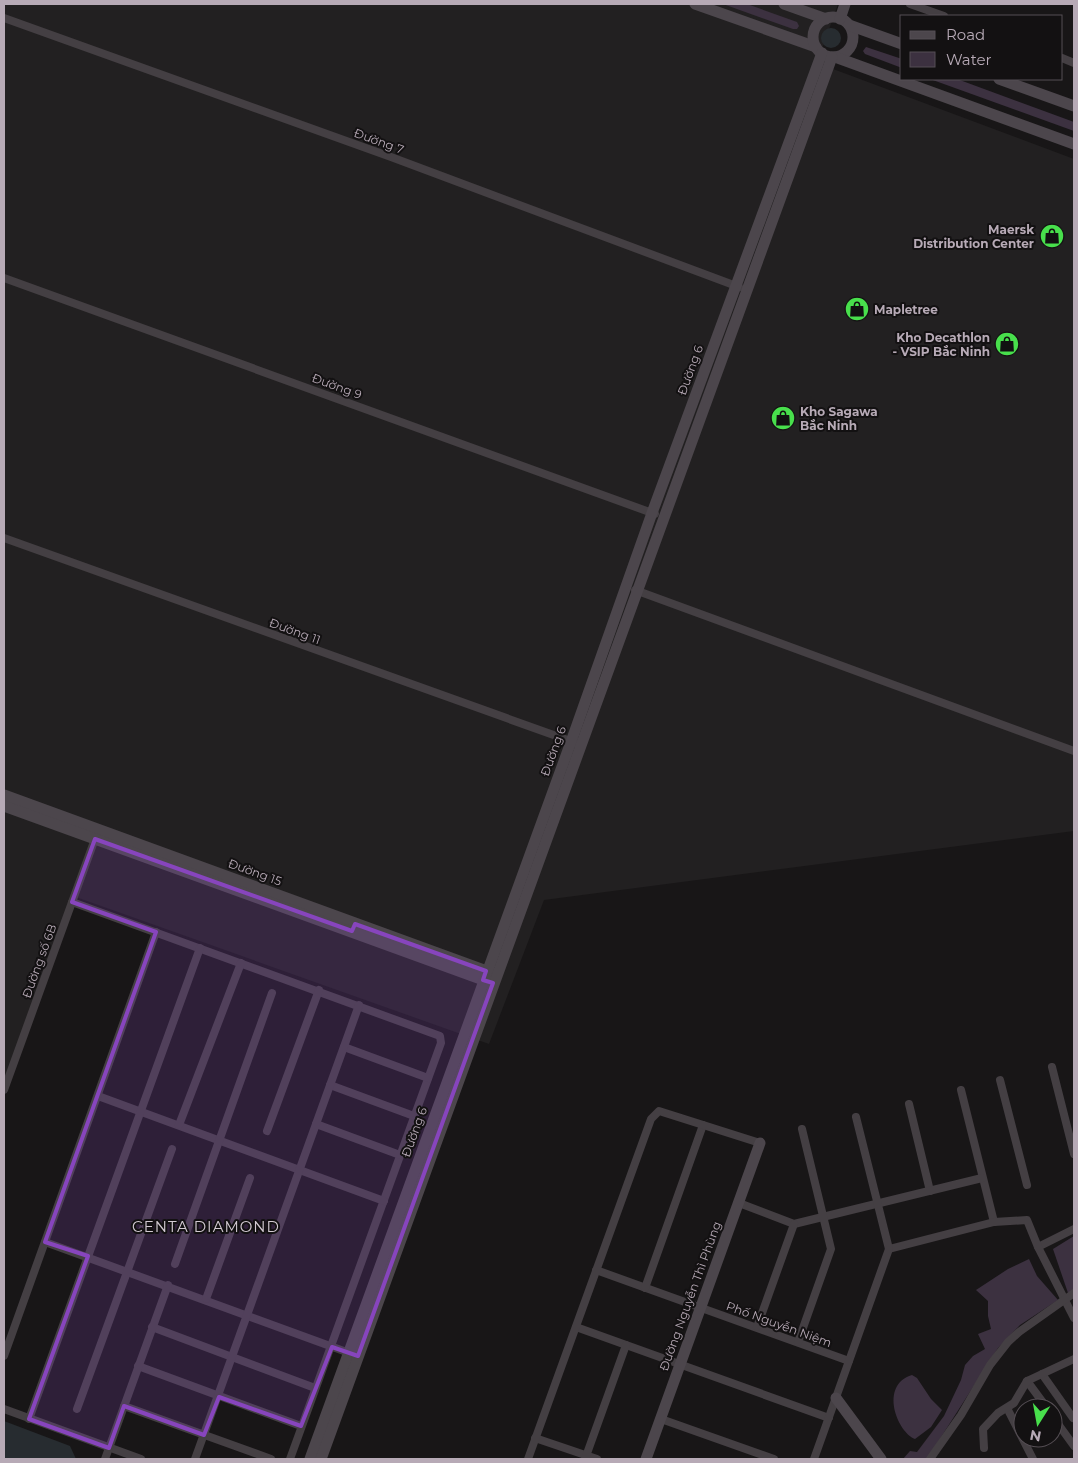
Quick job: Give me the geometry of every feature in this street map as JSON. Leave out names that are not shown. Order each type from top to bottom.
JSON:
[{"type":"main road","points":[[695,4],[826,54],[1074,144]]},
{"type":"main road","points":[[784,4],[826,19],[844,22],[900,43]]},
{"type":"main road","points":[[826,54],[845,53],[851,45],[853,35],[844,22],[845,4]]},
{"type":"main road","points":[[826,19],[818,25],[814,33],[826,54]]},
{"type":"main road","name":"Đường 6","points":[[321,1459],[354,1354],[657,515],[826,54]]},
{"type":"main road","points":[[1001,80],[1074,106]]},
{"type":"main road","name":"Đường 15","points":[[4,795],[97,834],[490,977]]},
{"type":"main road","name":"Đường 15","points":[[4,806],[97,834]]},
{"type":"main road","name":"Đường Nguyễn Thì Phùng","points":[[646,1459],[760,1143]]},
{"type":"main road","name":"Đường 6","points":[[310,1459],[354,1354]]},
{"type":"main road","points":[[836,1398],[881,1459]]},
{"type":"street","points":[[910,4],[938,15]]},
{"type":"street","name":"Đường 7","points":[[4,18],[400,160],[740,287]]},
{"type":"street","name":"Đường 9","points":[[4,278],[657,515]]},
{"type":"street","name":"Đường 11","points":[[4,538],[576,743]]},
{"type":"street","points":[[631,588],[1074,751]]},
{"type":"street","name":"Đường số 6B","points":[[4,1090],[97,834]]},
{"type":"street","points":[[72,902],[319,990],[440,1036],[441,1043],[290,1459]]},
{"type":"street","points":[[4,1356],[156,932]]},
{"type":"street","points":[[29,1419],[200,948]]},
{"type":"street","points":[[179,1125],[241,963]]},
{"type":"street","points":[[267,1131],[319,990]]},
{"type":"street","points":[[174,1264],[272,993]]},
{"type":"street","points":[[196,1459],[359,1005]]},
{"type":"street","points":[[344,1046],[428,1078]]},
{"type":"street","points":[[4,1063],[12,1066]]},
{"type":"street","points":[[1052,1067],[1074,1154]]},
{"type":"street","points":[[1000,1080],[1027,1185]]},
{"type":"street","points":[[330,1085],[414,1116]]},
{"type":"street","points":[[961,1090],[994,1222]]},
{"type":"street","points":[[98,1096],[384,1201]]},
{"type":"street","points":[[909,1104],[930,1191]]},
{"type":"street","points":[[528,1459],[651,1119],[658,1111],[760,1143]]},
{"type":"street","points":[[814,1459],[889,1249],[856,1117]]},
{"type":"street","points":[[316,1124],[400,1155]]},
{"type":"street","points":[[645,1288],[703,1125]]},
{"type":"street","points":[[798,1342],[832,1249],[802,1129]]},
{"type":"street","points":[[77,1409],[172,1149]]},
{"type":"street","points":[[206,1299],[250,1178]]},
{"type":"street","points":[[739,1203],[794,1224],[982,1178]]},
{"type":"street","points":[[889,1249],[994,1222],[1027,1220],[1038,1247],[1074,1318]]},
{"type":"street","points":[[757,1328],[794,1224]]},
{"type":"street","points":[[1038,1247],[1074,1229]]},
{"type":"street","points":[[45,1242],[128,1270],[354,1354]]},
{"type":"street","name":"Phố Nguyễn Niệm","points":[[596,1270],[849,1361]]},
{"type":"street","points":[[105,1459],[168,1285]]},
{"type":"street","points":[[930,1459],[961,1415],[990,1365],[1008,1342],[1074,1293]]},
{"type":"street","points":[[152,1327],[316,1388]]},
{"type":"street","points":[[576,1327],[829,1418]]},
{"type":"street","points":[[586,1457],[626,1345]]},
{"type":"street","points":[[984,1448],[983,1429],[1019,1397],[1027,1381],[1074,1359]]},
{"type":"street","points":[[138,1366],[301,1426]]},
{"type":"street","points":[[1042,1374],[1073,1418]]},
{"type":"street","points":[[1027,1381],[1039,1398]]},
{"type":"street","points":[[124,1406],[271,1459]]},
{"type":"street","points":[[1007,1408],[1033,1459]]},
{"type":"street","points":[[4,1409],[141,1459]]},
{"type":"street","points":[[662,1418],[774,1459]]},
{"type":"street","points":[[1063,1431],[1074,1446]]},
{"type":"street","points":[[535,1438],[586,1457],[597,1459]]},
{"type":"highlighted area","points":[[95,839],[352,931],[355,924],[486,971],[483,980],[493,983],[358,1356],[332,1347],[301,1426],[219,1397],[204,1435],[124,1406],[109,1448],[29,1419],[88,1256],[45,1242],[156,932],[72,902]]},
{"type":"shaded area","points":[[4,4],[838,4],[817,63],[1074,159],[1074,831],[544,900],[489,1044],[73,896],[4,1086]]},
{"type":"shaded area","points":[[831,28],[838,31],[841,38],[838,45],[831,48],[824,45],[821,38],[824,31]]},
{"type":"shaded area","points":[[4,1421],[70,1446],[76,1459],[4,1459]]},
{"type":"water","points":[[723,4],[747,4],[797,22],[799,26],[797,29],[793,29]]},
{"type":"water","points":[[866,47],[900,58],[900,67],[865,54],[863,51]]},
{"type":"water","points":[[933,80],[960,80],[1074,122],[1074,131]]},
{"type":"water","points":[[1074,1236],[1074,1291],[1068,1293],[1053,1249]]},
{"type":"water","points":[[1029,1259],[1037,1276],[1058,1300],[1020,1325],[998,1348],[927,1459],[903,1459],[910,1451],[917,1452],[944,1416],[961,1380],[965,1365],[973,1356],[985,1349],[978,1334],[991,1329],[988,1316],[988,1301],[976,1290],[1008,1269]]},
{"type":"water","points":[[912,1375],[917,1378],[931,1399],[942,1410],[931,1427],[915,1439],[908,1435],[902,1427],[894,1408],[896,1388],[902,1380]]},
{"type":"place","name":"Maersk Distribution Center","points":[[1052,236]]},
{"type":"place","name":"Mapletree","points":[[857,309]]},
{"type":"place","name":"Kho Decathlon - VSIP Bắc Ninh","points":[[1007,344]]},
{"type":"place","name":"Kho Sagawa Bắc Ninh","points":[[783,418]]},
{"type":"district","name":"CENTA DIAMOND","points":[[206,1226]]}]
